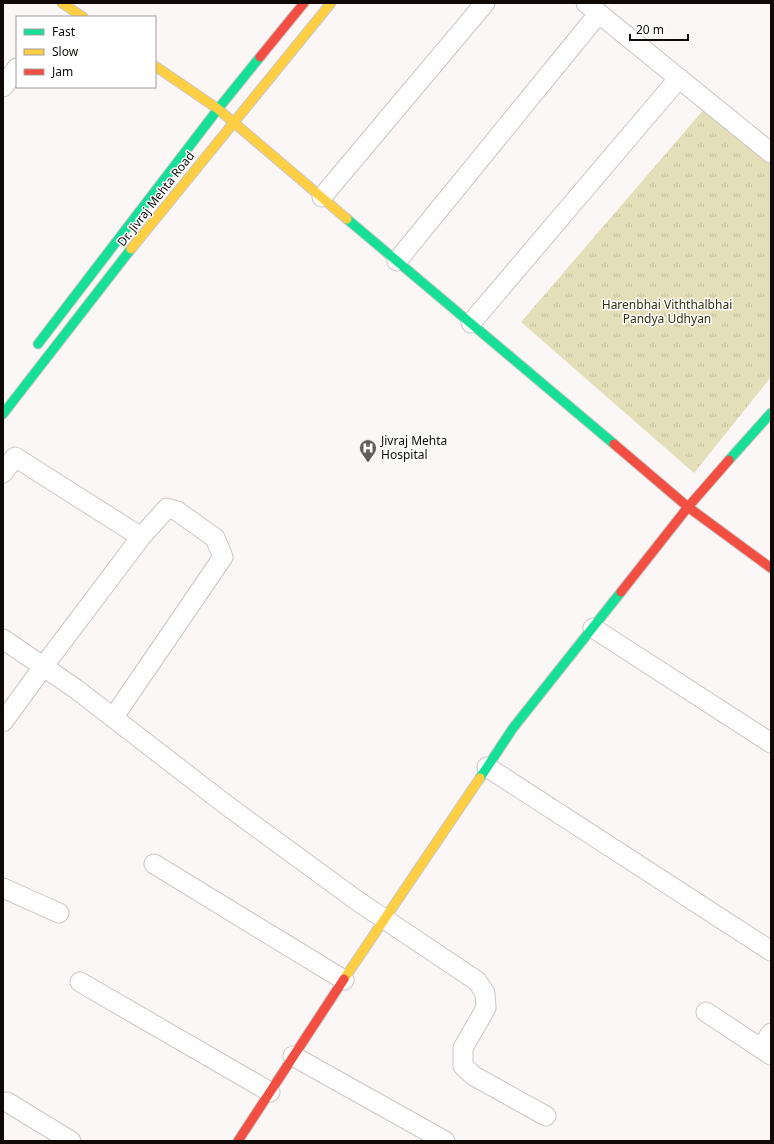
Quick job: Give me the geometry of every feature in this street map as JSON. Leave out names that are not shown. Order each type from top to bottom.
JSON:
[{"type":"street","points":[[32,352],[218,109],[304,3]]},
{"type":"street","name":"Dr. Jivraj Mehta Road","points":[[3,414],[44,359],[233,122],[331,3]]},
{"type":"street","points":[[322,197],[485,3]]},
{"type":"street","points":[[61,8],[81,16]]},
{"type":"street","points":[[397,261],[593,8],[771,153]]},
{"type":"street","points":[[156,67],[218,109],[688,507],[771,568]]},
{"type":"street","points":[[3,87],[16,69]]},
{"type":"street","points":[[471,323],[679,78]]},
{"type":"street","points":[[238,1141],[293,1056],[513,728],[688,507],[771,413]]},
{"type":"street","points":[[3,473],[9,453],[141,537]]},
{"type":"street","points":[[3,722],[141,537],[167,508],[177,511],[215,538],[223,557],[113,718]]},
{"type":"street","points":[[593,628],[771,743]]},
{"type":"street","points":[[3,639],[76,689],[225,804],[359,902],[477,981],[486,993],[486,1008],[463,1048],[463,1066],[474,1076],[546,1116]]},
{"type":"street","points":[[487,767],[771,951]]},
{"type":"street","points":[[154,864],[344,980]]},
{"type":"street","points":[[3,888],[59,913]]},
{"type":"street","points":[[80,982],[270,1092]]},
{"type":"street","points":[[706,1012],[768,1045]]},
{"type":"street","points":[[293,1056],[445,1141]]},
{"type":"street","points":[[7,1102],[71,1141]]},
{"type":"green space","name":"Harenbhai Viththalbhai Pandya Udhyan","points":[[705,108],[771,162],[771,377],[694,473],[521,322]]},
{"type":"traffic: fast","points":[[38,344],[218,109],[260,57]]},
{"type":"traffic: fast","points":[[347,219],[614,444]]},
{"type":"traffic: fast","points":[[3,414],[131,249]]},
{"type":"traffic: fast","points":[[729,460],[771,413]]},
{"type":"traffic: fast","points":[[480,778],[513,728],[621,592]]},
{"type":"traffic: slow","points":[[62,3],[82,16]]},
{"type":"traffic: slow","points":[[131,249],[331,3]]},
{"type":"traffic: slow","points":[[156,67],[218,109],[347,219]]},
{"type":"traffic: slow","points":[[344,979],[480,778]]},
{"type":"traffic: jam","points":[[260,57],[304,3]]},
{"type":"traffic: jam","points":[[614,444],[688,507],[771,568]]},
{"type":"traffic: jam","points":[[621,592],[688,507],[729,460]]},
{"type":"traffic: jam","points":[[238,1141],[344,979]]},
{"type":"place","name":"Jivraj Mehta Hospital","points":[[368,463]]}]
